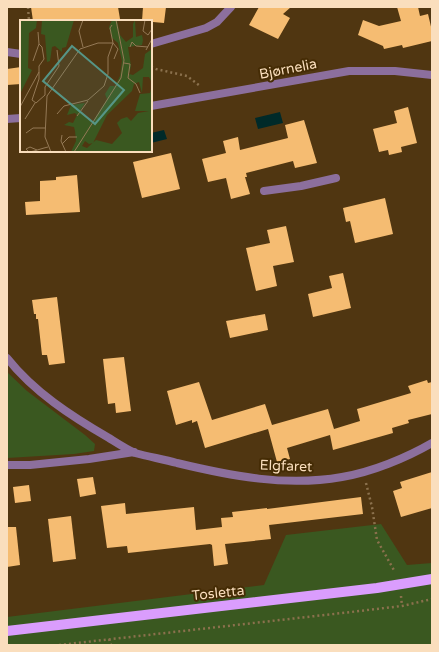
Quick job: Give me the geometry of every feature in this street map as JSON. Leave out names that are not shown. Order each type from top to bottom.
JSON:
[{"type":"main road","name":"Tosletta","points":[[7,631],[266,602],[399,585],[432,579]]},
{"type":"street","points":[[152,44],[206,28],[217,22],[231,7]]},
{"type":"street","points":[[7,52],[20,54]]},
{"type":"street","name":"Bjørnelia","points":[[152,106],[349,71],[395,71],[432,75]]},
{"type":"street","points":[[7,119],[20,118]]},
{"type":"street","points":[[264,191],[301,186],[336,178]]},
{"type":"street","name":"Elgfaret","points":[[7,358],[25,378],[62,408],[89,426],[134,452],[228,475],[281,481],[316,480],[341,477],[363,473],[411,454],[432,443]]},
{"type":"street","name":"Elgfaret","points":[[7,465],[30,465],[90,459],[134,452]]},
{"type":"path","points":[[28,7],[29,20]]},
{"type":"path","points":[[152,67],[188,76],[197,83],[203,91],[205,97]]},
{"type":"path","points":[[363,473],[372,506],[377,540],[397,576],[402,606]]},
{"type":"path","points":[[59,645],[290,620],[402,606],[432,600]]},
{"type":"path","points":[[109,639],[111,645]]},
{"type":"green space","points":[[7,372],[27,391],[95,444],[94,451],[74,454],[7,458]]},
{"type":"green space","points":[[381,524],[407,565],[432,563],[432,645],[7,645],[7,617],[264,585],[286,535]]},
{"type":"water","points":[[280,112],[283,123],[258,129],[255,118]]},
{"type":"water","points":[[164,130],[167,139],[152,143],[152,133]]},
{"type":"building","points":[[31,7],[118,7],[120,19],[114,20],[33,20]]},
{"type":"building","points":[[143,7],[166,7],[164,23],[152,22],[152,20],[142,20]]},
{"type":"building","points":[[259,7],[291,7],[283,14],[290,18],[278,39],[249,25]]},
{"type":"building","points":[[397,7],[418,7],[420,16],[428,14],[432,31],[432,41],[403,48],[402,45],[384,49],[383,46],[358,35],[363,20],[379,26],[401,21]]},
{"type":"building","points":[[20,67],[20,84],[7,85],[7,69]]},
{"type":"building","points":[[408,107],[417,143],[401,147],[402,152],[389,155],[388,150],[379,152],[373,129],[397,123],[394,111]]},
{"type":"building","points":[[304,120],[317,163],[295,168],[293,161],[246,173],[247,177],[245,177],[250,194],[231,199],[226,178],[208,182],[202,159],[226,153],[223,141],[238,137],[240,150],[288,138],[285,125]]},
{"type":"building","points":[[171,153],[180,189],[142,198],[133,162]]},
{"type":"building","points":[[77,175],[80,212],[26,215],[25,202],[40,201],[40,181],[56,180],[56,177]]},
{"type":"building","points":[[385,198],[393,234],[355,243],[350,221],[346,222],[343,208]]},
{"type":"building","points":[[286,226],[294,262],[273,266],[277,286],[256,291],[246,248],[270,243],[267,230]]},
{"type":"building","points":[[343,273],[351,308],[313,317],[308,294],[332,288],[329,276]]},
{"type":"building","points":[[57,297],[65,363],[49,365],[47,355],[42,355],[38,319],[36,319],[36,314],[34,314],[32,300]]},
{"type":"building","points":[[265,314],[268,330],[230,338],[226,321]]},
{"type":"building","points":[[124,357],[131,411],[116,413],[115,403],[108,404],[103,359]]},
{"type":"building","points":[[427,380],[428,383],[432,382],[432,414],[408,420],[409,423],[392,428],[393,433],[333,450],[330,435],[287,448],[290,459],[277,462],[268,429],[205,448],[197,421],[192,423],[192,420],[176,425],[167,391],[199,382],[212,420],[265,404],[272,425],[328,409],[334,429],[360,421],[357,409],[411,393],[408,386]]},
{"type":"building","points":[[432,472],[432,508],[401,517],[393,491],[402,488],[400,482]]},
{"type":"building","points":[[93,477],[96,494],[80,497],[77,479]]},
{"type":"building","points":[[29,485],[31,501],[15,503],[13,487]]},
{"type":"building","points":[[361,497],[363,514],[269,525],[271,539],[225,544],[228,564],[214,566],[212,545],[210,544],[128,553],[127,546],[107,548],[101,506],[125,503],[126,514],[194,507],[196,530],[222,527],[221,518],[233,517],[232,512]]},
{"type":"building","points":[[71,516],[76,559],[53,562],[48,519]]},
{"type":"building","points":[[7,527],[16,527],[20,565],[7,567]]}]
